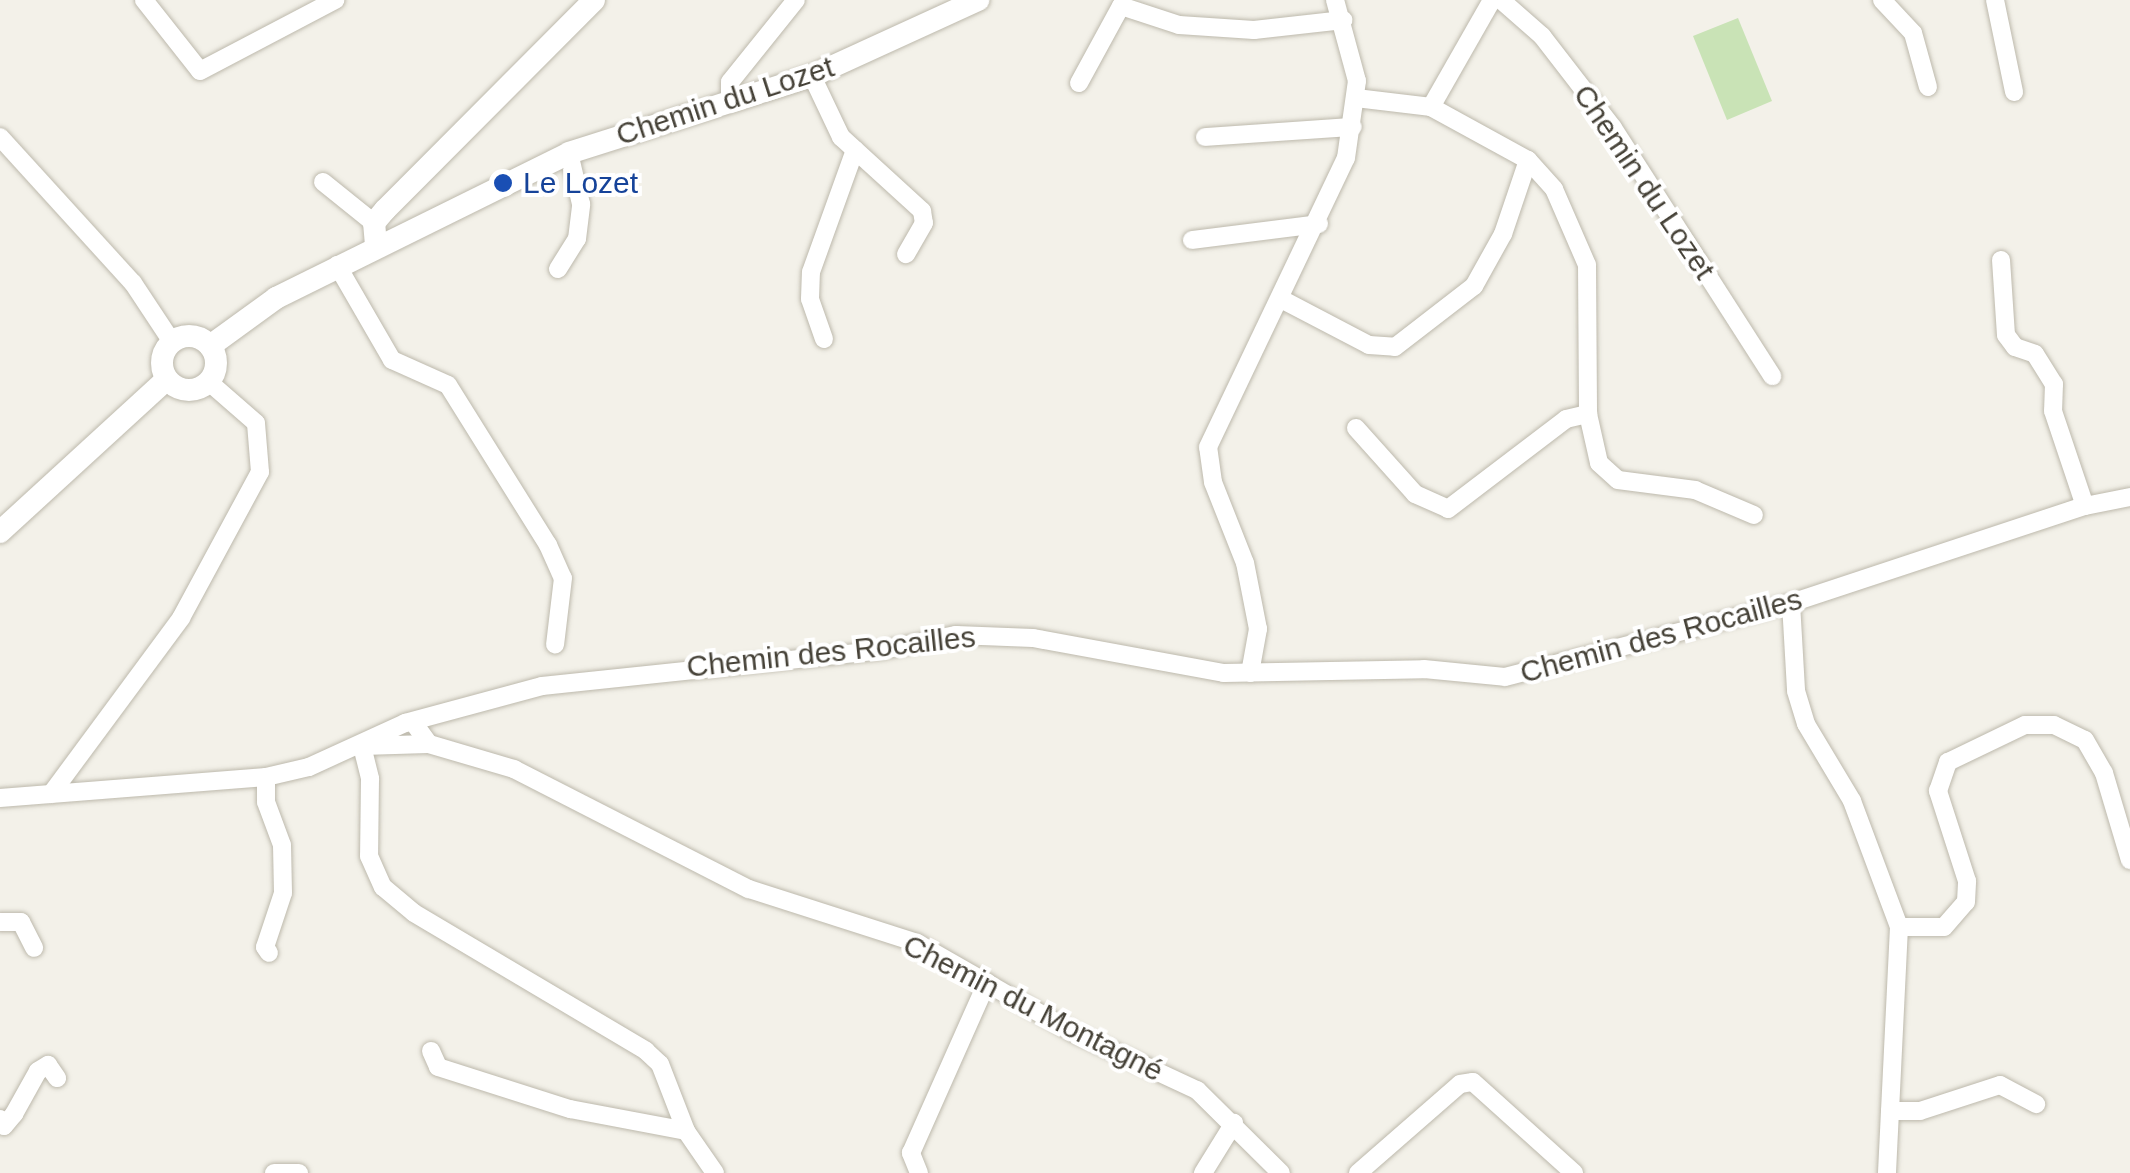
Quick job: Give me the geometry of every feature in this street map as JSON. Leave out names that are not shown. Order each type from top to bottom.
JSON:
[{"type":"street","points":[[144,0],[200,71],[335,0]]},
{"type":"street","points":[[730,103],[730,82],[796,0]]},
{"type":"street","name":"Chemin du Lozet","points":[[210,346],[276,298],[337,266],[375,234],[423,222],[569,153],[812,76],[978,0]]},
{"type":"street","points":[[1250,673],[1258,629],[1246,563],[1213,482],[1208,446],[1319,224],[1352,127],[1356,98],[1354,58],[1335,0]]},
{"type":"street","points":[[1431,108],[1492,0]]},
{"type":"street","name":"Chemin du Lozet","points":[[1501,0],[1542,36],[1613,128],[1772,376]]},
{"type":"street","points":[[1882,0],[1913,34],[1928,87]]},
{"type":"street","points":[[1995,0],[2014,92]]},
{"type":"street","points":[[322,182],[375,234],[425,174],[584,4]]},
{"type":"street","points":[[1079,84],[1121,6],[1180,25],[1254,30],[1343,20]]},
{"type":"street","points":[[812,76],[827,108],[855,150],[922,211],[924,222],[906,254]]},
{"type":"street","points":[[1356,98],[1431,108],[1528,160],[1554,189],[1588,264],[1588,414],[1596,458],[1618,480],[1694,490],[1754,515]]},
{"type":"street","points":[[1205,137],[1352,127]]},
{"type":"street","points":[[0,137],[133,283],[172,342]]},
{"type":"street","points":[[824,338],[810,299],[810,272],[855,150]]},
{"type":"street","points":[[558,269],[577,240],[582,204],[569,153]]},
{"type":"street","points":[[1281,298],[1369,345],[1395,347],[1474,286],[1503,234],[1528,160]]},
{"type":"street","points":[[423,222],[425,174]]},
{"type":"street","points":[[1192,240],[1319,224]]},
{"type":"street","points":[[2000,260],[2006,335],[2016,347],[2035,354],[2054,384],[2054,412],[2085,506]]},
{"type":"street","points":[[337,266],[392,360],[448,385],[548,545],[562,578],[555,645]]},
{"type":"street","points":[[196,337],[210,346],[216,360],[208,382],[186,390],[166,378],[162,359],[172,342],[196,337]]},
{"type":"street","points":[[0,532],[126,423],[166,378]]},
{"type":"street","points":[[52,794],[182,618],[260,472],[256,423],[208,382]]},
{"type":"street","points":[[1356,428],[1415,494],[1448,509],[1566,419],[1588,414]]},
{"type":"street","name":"Chemin des Rocailles","points":[[0,798],[266,777],[362,746],[413,722],[577,680],[870,652],[956,636],[1033,638],[1250,673],[1424,669],[1506,677],[1791,603],[2085,506],[2130,497]]},
{"type":"street","points":[[1791,603],[1796,691],[1806,724],[1852,801],[1899,927],[1887,1173]]},
{"type":"street","points":[[413,722],[429,744]]},
{"type":"street","points":[[1899,927],[1944,927],[1966,902],[1967,880],[1938,791],[1948,762],[2025,725],[2054,725],[2085,740],[2104,773],[2130,860]]},
{"type":"street","name":"Chemin du Montagné","points":[[362,746],[429,744],[514,769],[749,889],[917,943],[1074,1033],[1197,1090],[1281,1173]]},
{"type":"street","points":[[362,746],[370,780],[369,856],[382,887],[414,913],[646,1051],[660,1064],[686,1130],[715,1173]]},
{"type":"street","points":[[266,777],[266,802],[282,844],[284,893],[265,947],[270,953]]},
{"type":"street","points":[[0,922],[21,922],[34,948]]},
{"type":"street","points":[[919,1173],[911,1154],[987,982]]},
{"type":"street","points":[[431,1051],[438,1067],[556,1104],[633,1126],[686,1130]]},
{"type":"street","points":[[0,1120],[4,1126],[14,1114],[38,1071],[48,1065],[57,1078]]},
{"type":"street","points":[[1358,1173],[1460,1084],[1473,1082],[1574,1173]]},
{"type":"street","points":[[1890,1110],[1920,1112],[2000,1085],[2036,1104]]},
{"type":"street","points":[[1203,1173],[1234,1123]]},
{"type":"street","points":[[274,1173],[299,1173]]},
{"type":"green space","points":[[1738,18],[1772,101],[1727,120],[1693,36]]},
{"type":"place","name":"Le Lozet","points":[[503,183]]}]
